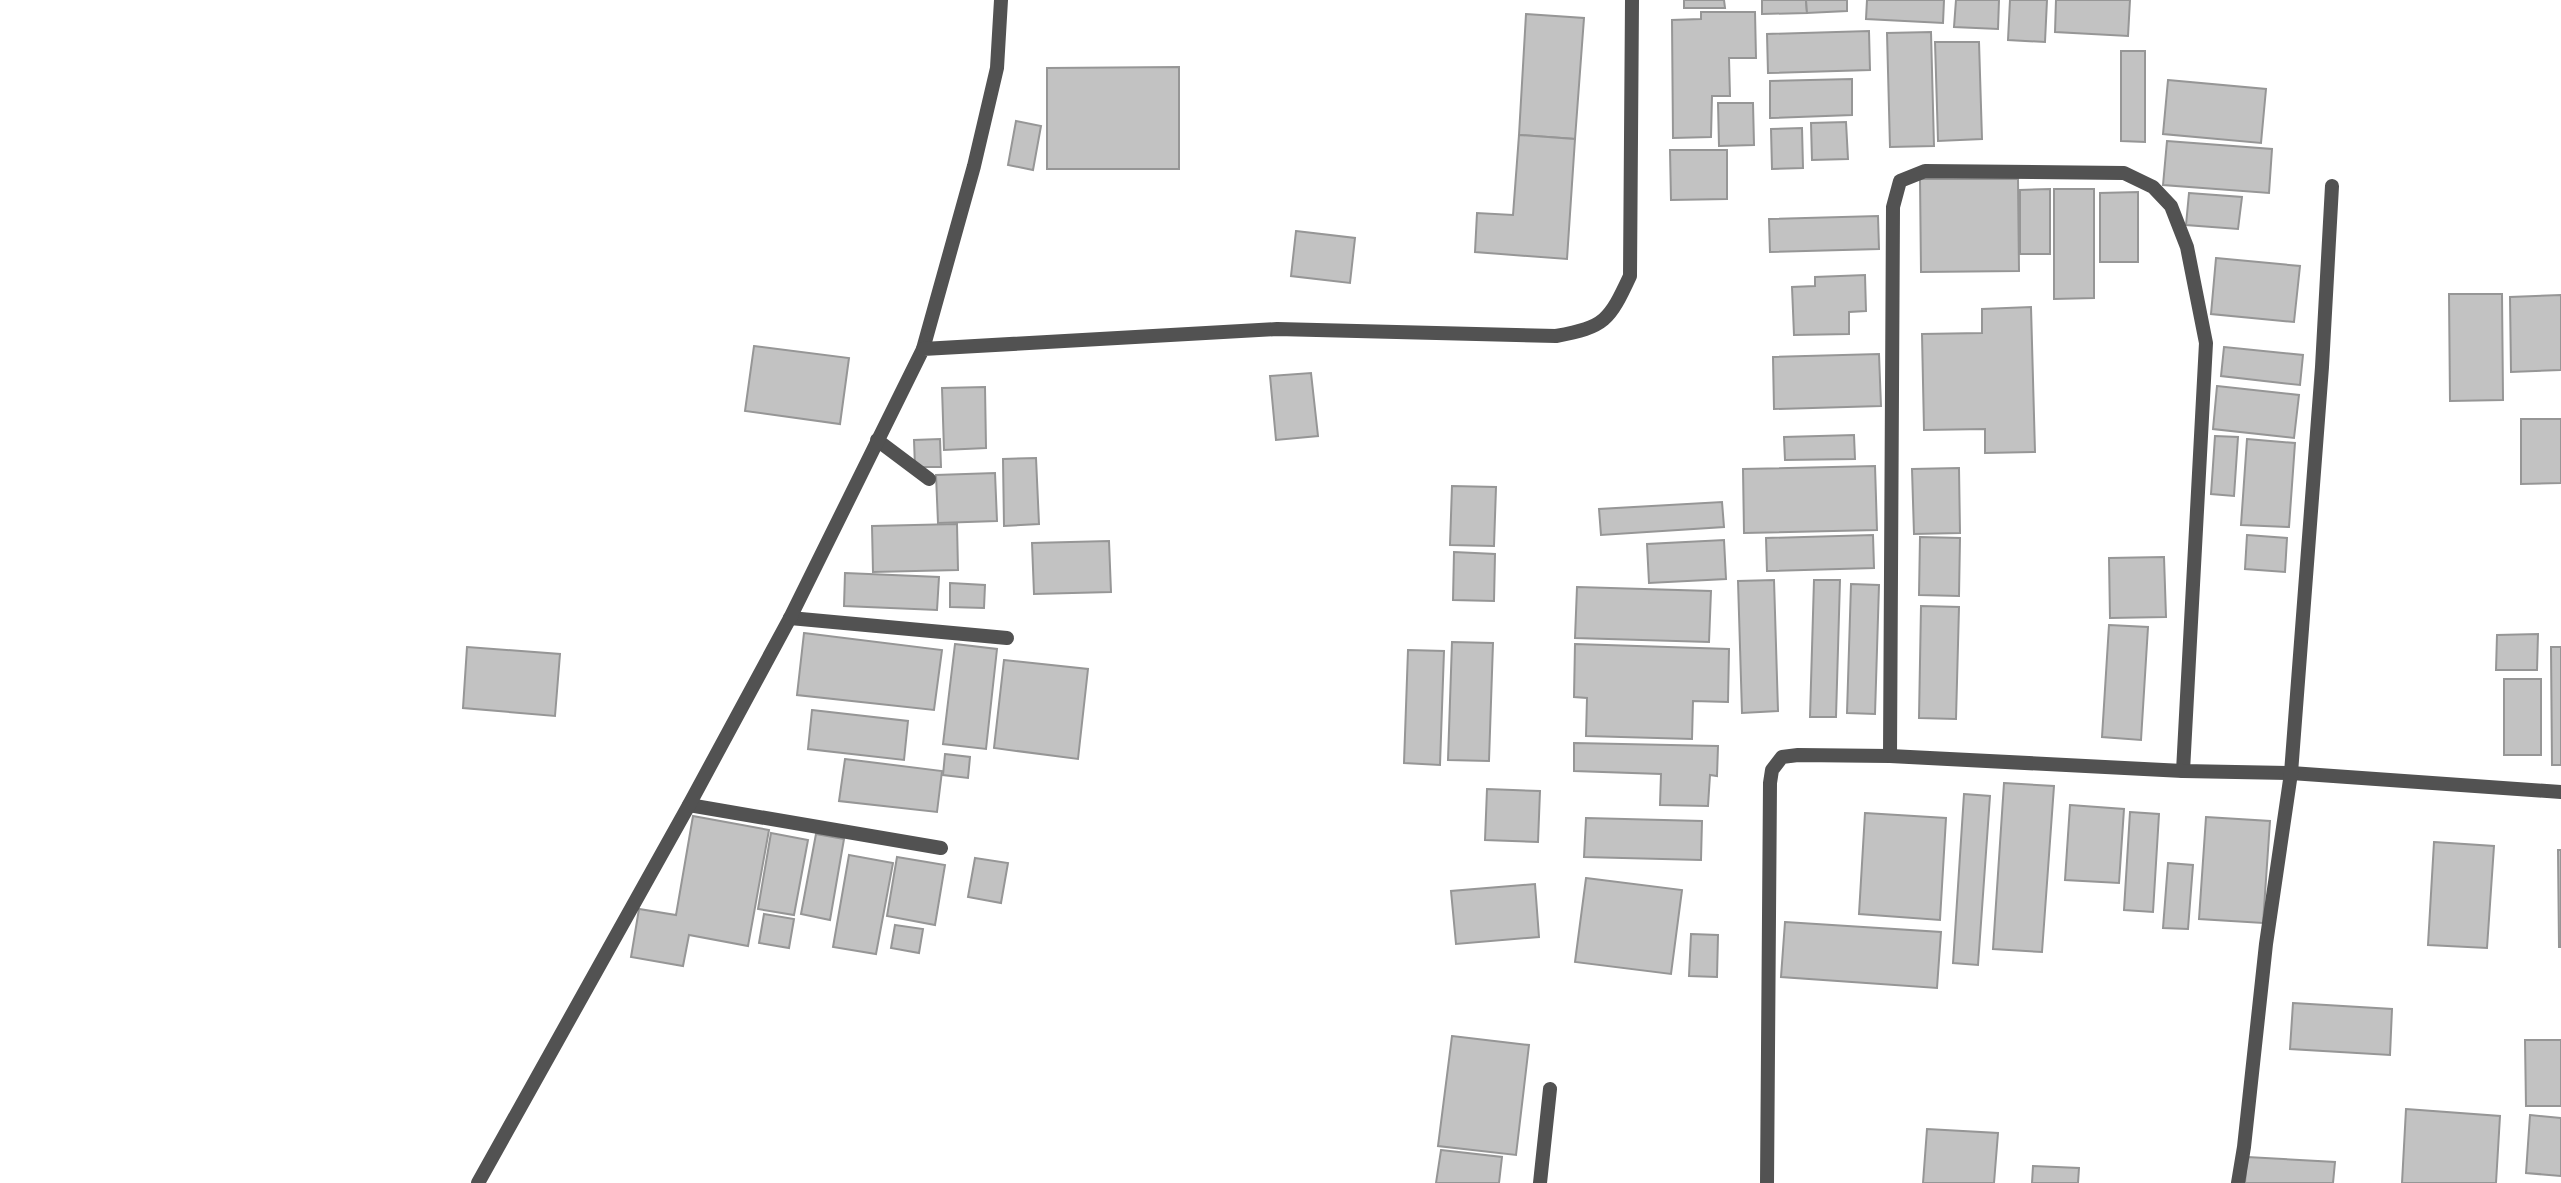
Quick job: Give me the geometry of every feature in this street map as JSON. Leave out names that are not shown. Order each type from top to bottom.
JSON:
[{"type":"street","points":[[478,1183],[790,618],[923,349],[974,166],[997,68],[1001,0]]},
{"type":"street","points":[[923,349],[1277,329],[1556,337],[1588,330],[1614,312],[1630,276],[1632,0]]},
{"type":"street","points":[[1890,756],[1893,207],[1900,181],[1925,171],[2124,173],[2153,187],[2171,206],[2187,247],[2206,343],[2183,771]]},
{"type":"street","points":[[2238,1183],[2266,944],[2291,773],[2322,367],[2332,186]]},
{"type":"street","points":[[877,440],[929,479]]},
{"type":"street","points":[[790,618],[1007,638]]},
{"type":"street","points":[[1767,1183],[1770,783],[1772,770],[1782,757],[1890,756],[2183,771],[2291,773],[2561,792]]},
{"type":"street","points":[[689,805],[942,848]]},
{"type":"street","points":[[1540,1183],[1550,1089]]},
{"type":"building","points":[[1684,0],[1724,0],[1725,8],[1684,8]]},
{"type":"building","points":[[1762,0],[1806,0],[1807,13],[1762,14]]},
{"type":"building","points":[[1806,0],[1847,0],[1847,11],[1807,13]]},
{"type":"building","points":[[1867,0],[1944,0],[1943,23],[1866,19]]},
{"type":"building","points":[[1956,0],[1999,0],[1998,29],[1954,27]]},
{"type":"building","points":[[2010,0],[2047,0],[2045,42],[2008,40]]},
{"type":"building","points":[[2056,0],[2130,0],[2128,36],[2055,32]]},
{"type":"building","points":[[1701,12],[1755,12],[1756,58],[1729,58],[1730,96],[1712,96],[1711,137],[1673,138],[1672,20],[1701,19]]},
{"type":"building","points":[[1526,14],[1584,18],[1575,139],[1519,135]]},
{"type":"building","points":[[1869,31],[1870,70],[1768,73],[1767,34]]},
{"type":"building","points":[[1931,32],[1934,146],[1890,147],[1887,33]]},
{"type":"building","points":[[1935,42],[1979,42],[1982,139],[1938,141]]},
{"type":"building","points":[[2121,51],[2145,51],[2145,142],[2121,141]]},
{"type":"building","points":[[1179,67],[1179,169],[1047,169],[1047,68]]},
{"type":"building","points":[[1852,79],[1852,115],[1770,118],[1770,81]]},
{"type":"building","points":[[2168,80],[2266,89],[2261,143],[2163,134]]},
{"type":"building","points":[[1718,103],[1753,103],[1754,145],[1719,146]]},
{"type":"building","points":[[1016,121],[1041,126],[1033,170],[1008,165]]},
{"type":"building","points":[[1846,122],[1848,159],[1812,160],[1811,123]]},
{"type":"building","points":[[1802,128],[1803,168],[1772,169],[1771,129]]},
{"type":"building","points":[[1519,135],[1575,139],[1567,259],[1475,252],[1477,213],[1513,215]]},
{"type":"building","points":[[2167,141],[2272,149],[2269,193],[2163,185]]},
{"type":"building","points":[[1670,150],[1727,150],[1727,199],[1671,200]]},
{"type":"building","points":[[1920,179],[2018,179],[2019,271],[1921,272]]},
{"type":"building","points":[[2050,189],[2050,254],[2020,254],[2020,190]]},
{"type":"building","points":[[2054,189],[2094,189],[2094,298],[2054,299]]},
{"type":"building","points":[[2138,192],[2138,262],[2100,262],[2100,193]]},
{"type":"building","points":[[2189,193],[2242,197],[2238,229],[2186,225]]},
{"type":"building","points":[[1878,216],[1879,249],[1770,252],[1769,219]]},
{"type":"building","points":[[1296,231],[1355,238],[1350,283],[1291,276]]},
{"type":"building","points":[[2216,258],[2300,266],[2294,322],[2211,314]]},
{"type":"building","points":[[1865,275],[1866,311],[1849,312],[1849,334],[1794,335],[1792,287],[1815,286],[1815,277]]},
{"type":"building","points":[[2449,294],[2502,294],[2503,400],[2450,401]]},
{"type":"building","points":[[2561,295],[2561,370],[2511,372],[2510,297]]},
{"type":"building","points":[[2031,307],[2035,452],[1985,453],[1985,429],[1924,430],[1922,334],[1982,333],[1982,309]]},
{"type":"building","points":[[754,346],[849,358],[840,424],[745,411]]},
{"type":"building","points":[[2224,347],[2303,355],[2300,385],[2221,376]]},
{"type":"building","points":[[1879,354],[1881,406],[1774,409],[1773,357]]},
{"type":"building","points":[[1311,373],[1318,436],[1276,440],[1270,376]]},
{"type":"building","points":[[2217,386],[2299,395],[2294,438],[2213,429]]},
{"type":"building","points":[[985,387],[986,448],[944,450],[942,388]]},
{"type":"building","points":[[2521,419],[2561,419],[2561,483],[2521,484]]},
{"type":"building","points":[[1854,435],[1855,459],[1785,460],[1784,437]]},
{"type":"building","points":[[2215,436],[2238,437],[2234,496],[2211,494]]},
{"type":"building","points":[[940,439],[941,467],[915,467],[914,440]]},
{"type":"building","points":[[2247,439],[2295,443],[2289,527],[2241,525]]},
{"type":"building","points":[[1036,458],[1039,524],[1004,526],[1003,459]]},
{"type":"building","points":[[1875,466],[1877,530],[1744,533],[1743,469]]},
{"type":"building","points":[[1959,468],[1960,533],[1914,534],[1912,469]]},
{"type":"building","points":[[995,473],[997,521],[938,523],[936,475]]},
{"type":"building","points":[[1452,486],[1496,487],[1494,546],[1450,545]]},
{"type":"building","points":[[1722,502],[1724,527],[1601,535],[1599,509]]},
{"type":"building","points":[[957,524],[958,570],[873,572],[872,526]]},
{"type":"building","points":[[1873,535],[1874,568],[1767,571],[1766,538]]},
{"type":"building","points":[[2247,535],[2287,538],[2285,572],[2245,569]]},
{"type":"building","points":[[1920,537],[1960,538],[1959,596],[1919,595]]},
{"type":"building","points":[[1724,540],[1726,579],[1649,583],[1647,544]]},
{"type":"building","points":[[1109,541],[1111,592],[1034,594],[1032,543]]},
{"type":"building","points":[[1454,552],[1495,554],[1494,601],[1453,600]]},
{"type":"building","points":[[2164,557],[2166,617],[2110,618],[2109,558]]},
{"type":"building","points":[[845,573],[939,577],[937,610],[844,606]]},
{"type":"building","points":[[1774,580],[1778,711],[1742,713],[1738,581]]},
{"type":"building","points":[[1814,580],[1840,580],[1836,717],[1810,717]]},
{"type":"building","points":[[950,583],[985,585],[984,608],[950,607]]},
{"type":"building","points":[[1851,584],[1879,585],[1875,714],[1847,713]]},
{"type":"building","points":[[1577,587],[1711,591],[1709,642],[1575,638]]},
{"type":"building","points":[[1921,606],[1959,607],[1956,719],[1919,718]]},
{"type":"building","points":[[2109,625],[2148,627],[2141,740],[2102,737]]},
{"type":"building","points":[[804,633],[942,650],[934,710],[797,695]]},
{"type":"building","points":[[2538,634],[2537,670],[2496,670],[2497,635]]},
{"type":"building","points":[[1452,642],[1493,643],[1489,761],[1448,760]]},
{"type":"building","points":[[955,644],[997,649],[986,749],[943,744]]},
{"type":"building","points":[[1575,644],[1729,649],[1728,702],[1693,701],[1692,739],[1586,736],[1587,698],[1574,697]]},
{"type":"building","points":[[467,647],[560,654],[555,716],[463,708]]},
{"type":"building","points":[[2551,647],[2561,647],[2561,765],[2552,765]]},
{"type":"building","points":[[1408,650],[1444,651],[1440,765],[1404,763]]},
{"type":"building","points":[[1004,660],[1088,669],[1078,759],[994,748]]},
{"type":"building","points":[[2504,679],[2541,679],[2541,755],[2504,755]]},
{"type":"building","points":[[812,710],[908,721],[904,760],[808,749]]},
{"type":"building","points":[[1574,743],[1718,746],[1717,776],[1710,775],[1708,806],[1660,805],[1661,774],[1574,771]]},
{"type":"building","points":[[945,754],[970,757],[968,778],[943,775]]},
{"type":"building","points":[[845,759],[942,771],[937,812],[839,801]]},
{"type":"building","points":[[2004,783],[2054,786],[2042,952],[1993,949]]},
{"type":"building","points":[[1487,789],[1540,791],[1538,842],[1485,840]]},
{"type":"building","points":[[1964,794],[1990,796],[1978,965],[1953,963]]},
{"type":"building","points":[[2070,805],[2124,809],[2119,883],[2065,880]]},
{"type":"building","points":[[2130,812],[2159,814],[2153,912],[2124,910]]},
{"type":"building","points":[[1865,813],[1946,818],[1940,920],[1859,914]]},
{"type":"building","points":[[693,816],[769,830],[748,946],[689,935],[683,966],[631,957],[639,909],[676,915]]},
{"type":"building","points":[[2206,817],[2270,821],[2263,923],[2199,919]]},
{"type":"building","points":[[1586,818],[1702,821],[1701,860],[1584,857]]},
{"type":"building","points":[[771,833],[808,840],[794,915],[758,909]]},
{"type":"building","points":[[816,834],[844,839],[830,920],[801,914]]},
{"type":"building","points":[[2434,842],[2494,846],[2487,948],[2428,945]]},
{"type":"building","points":[[2558,850],[2561,850],[2561,947],[2559,947]]},
{"type":"building","points":[[849,855],[893,863],[876,954],[833,947]]},
{"type":"building","points":[[897,857],[945,865],[935,925],[887,916]]},
{"type":"building","points":[[975,858],[1008,863],[1001,903],[968,897]]},
{"type":"building","points":[[2168,863],[2193,865],[2188,929],[2163,928]]},
{"type":"building","points":[[1586,878],[1682,890],[1671,974],[1575,962]]},
{"type":"building","points":[[1535,884],[1539,937],[1456,944],[1451,891]]},
{"type":"building","points":[[764,914],[794,919],[789,948],[759,943]]},
{"type":"building","points":[[1785,922],[1941,932],[1937,988],[1781,977]]},
{"type":"building","points":[[895,925],[923,929],[919,953],[891,948]]},
{"type":"building","points":[[1691,934],[1718,935],[1717,977],[1689,976]]},
{"type":"building","points":[[2293,1003],[2392,1009],[2390,1055],[2290,1049]]},
{"type":"building","points":[[1452,1036],[1529,1045],[1516,1155],[1438,1146]]},
{"type":"building","points":[[2525,1040],[2561,1040],[2561,1106],[2526,1106]]},
{"type":"building","points":[[2406,1109],[2500,1116],[2496,1183],[2402,1183]]},
{"type":"building","points":[[2530,1115],[2561,1118],[2561,1176],[2526,1173]]},
{"type":"building","points":[[1927,1129],[1998,1133],[1994,1183],[1923,1183]]},
{"type":"building","points":[[1441,1150],[1502,1157],[1499,1183],[1436,1183]]},
{"type":"building","points":[[2247,1157],[2335,1162],[2333,1183],[2245,1183]]},
{"type":"building","points":[[2033,1166],[2079,1168],[2078,1183],[2032,1183]]}]
